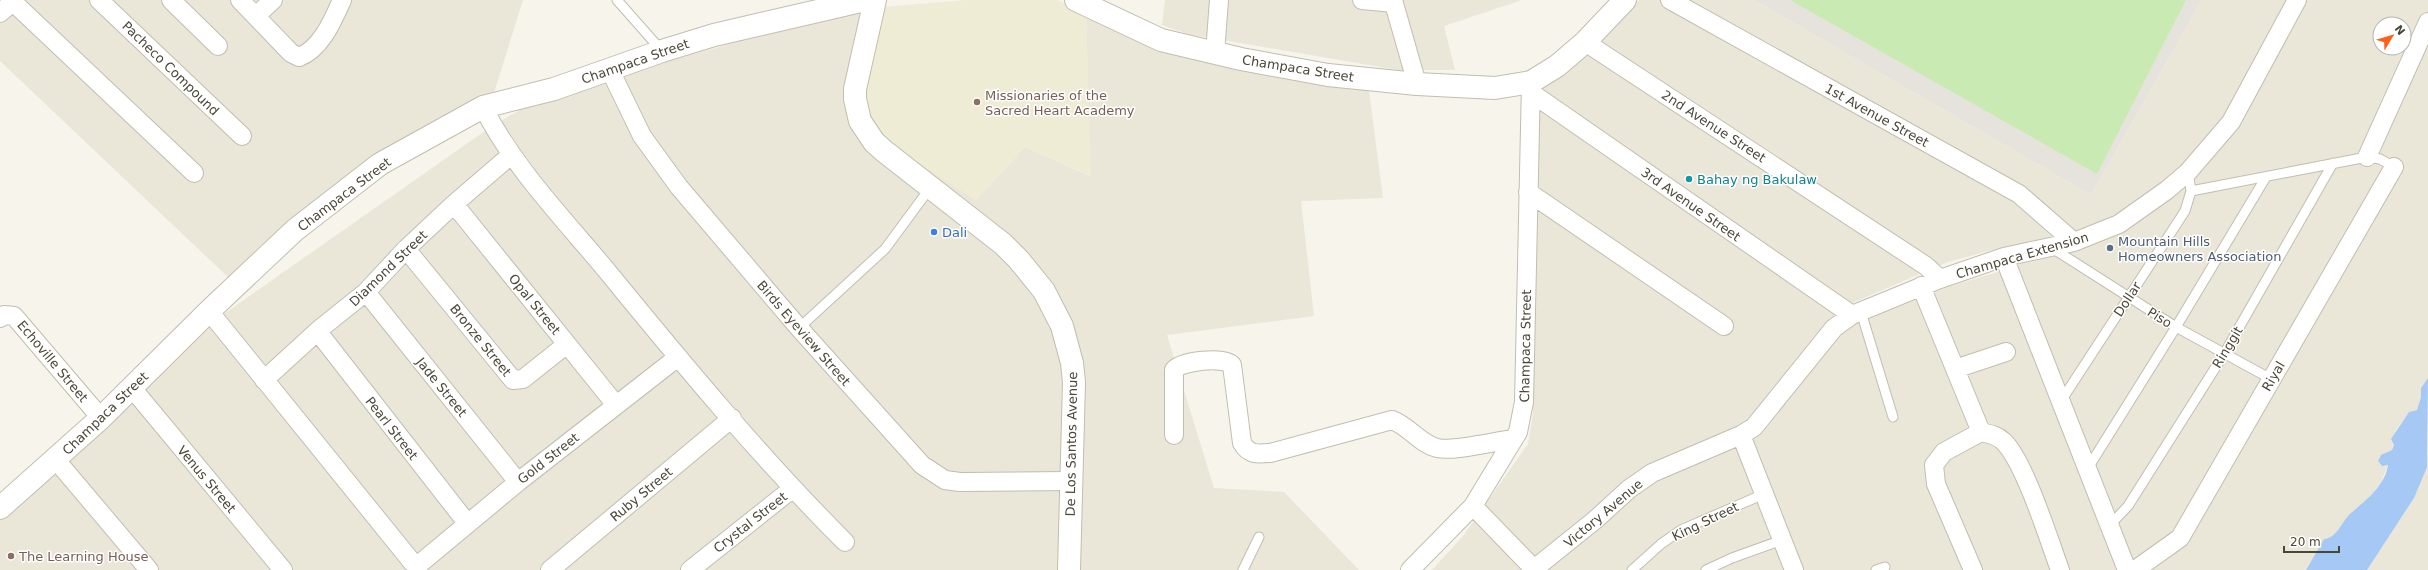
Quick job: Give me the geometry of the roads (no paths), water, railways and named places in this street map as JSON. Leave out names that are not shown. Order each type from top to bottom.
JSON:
[{"type":"street","name":"Pacheco Compound","points":[[99,0],[242,136]]},
{"type":"street","points":[[171,0],[218,46]]},
{"type":"street","points":[[240,0],[291,53],[299,57],[306,54],[330,27],[342,0]]},
{"type":"street","points":[[256,16],[273,0]]},
{"type":"street","name":"Champaca Street","points":[[0,508],[56,460],[101,418],[209,311],[295,230],[380,164],[483,107],[554,89],[662,51],[765,23],[865,0]]},
{"type":"street","name":"De Los Santos Avenue","points":[[875,0],[855,89],[857,110],[860,120],[874,142],[1008,249],[1032,274],[1053,306],[1068,344],[1074,382],[1070,481],[1069,570]]},
{"type":"street","name":"Champaca Street","points":[[1076,0],[1162,40],[1215,53],[1328,75],[1417,84],[1495,88],[1531,87],[1585,42],[1625,0]]},
{"type":"street","points":[[1215,53],[1219,0]]},
{"type":"street","points":[[1362,0],[1394,2],[1417,84]]},
{"type":"street","name":"1st Avenue Street","points":[[1670,0],[2019,194],[2074,242]]},
{"type":"street","name":"Champaca Extension","points":[[1741,435],[1754,427],[1834,328],[1857,314],[1921,286],[2004,257],[2052,248],[2074,242],[2119,224],[2167,190],[2188,172],[2232,122],[2297,0]]},
{"type":"street","points":[[10,5],[194,173]]},
{"type":"street","points":[[2367,157],[2428,22]]},
{"type":"street","name":"2nd Avenue Street","points":[[1585,42],[1919,262],[1940,279]]},
{"type":"street","name":"Birds Eyeview Street","points":[[610,70],[630,114],[658,161],[799,328],[913,456],[933,474],[946,480],[960,482],[1070,481]]},
{"type":"street","name":"Champaca Street","points":[[1410,570],[1472,506],[1518,432],[1524,402],[1531,87]]},
{"type":"street","name":"3rd Avenue Street","points":[[1531,87],[1857,314]]},
{"type":"street","points":[[483,107],[510,155],[678,357],[792,489],[845,542]]},
{"type":"street","name":"Diamond Street","points":[[264,380],[366,292],[406,249],[510,155]]},
{"type":"street","name":"Riyal","points":[[2135,570],[2180,538],[2394,167]]},
{"type":"street","points":[[1528,192],[1724,326]]},
{"type":"street","name":"Opal Street","points":[[454,204],[616,406]]},
{"type":"street","name":"Bronze Street","points":[[406,249],[512,380],[523,379],[567,344]]},
{"type":"street","points":[[2004,257],[2127,570]]},
{"type":"street","points":[[1921,286],[1981,432]]},
{"type":"street","name":"Jade Street","points":[[366,292],[518,482]]},
{"type":"street","points":[[209,311],[264,380]]},
{"type":"street","name":"Echoville Street","points":[[0,318],[4,315],[14,316],[101,418]]},
{"type":"street","name":"Pearl Street","points":[[318,332],[467,523]]},
{"type":"street","points":[[1955,369],[2006,352]]},
{"type":"street","name":"Gold Street","points":[[264,380],[412,562],[417,566],[422,564],[467,523],[518,482],[678,357]]},
{"type":"street","points":[[1174,435],[1174,370],[1182,364],[1223,360],[1232,365],[1242,443],[1247,451],[1254,454],[1270,453],[1392,420],[1402,424],[1436,448],[1453,448],[1514,439]]},
{"type":"street","name":"Venus Street","points":[[132,388],[283,570]]},
{"type":"street","name":"Ruby Street","points":[[550,570],[732,418]]},
{"type":"street","points":[[1973,570],[1936,484],[1934,465],[1944,452],[1981,432],[1996,435],[2004,441],[2017,460],[2060,570]]},
{"type":"street","points":[[1741,435],[1794,570]]},
{"type":"street","name":"Victory Avenue","points":[[1534,570],[1629,489],[1652,473],[1741,435]]},
{"type":"street","points":[[56,460],[149,570]]},
{"type":"street","name":"Crystal Street","points":[[690,570],[792,489]]},
{"type":"street","points":[[1472,506],[1534,570]]},
{"type":"lane","points":[[617,0],[662,51]]},
{"type":"lane","points":[[2188,172],[2192,191],[2367,157],[2380,159],[2394,167]]},
{"type":"lane","name":"Ringgit","points":[[2110,525],[2128,506],[2224,354],[2333,163]]},
{"type":"lane","points":[[2088,468],[2176,327],[2266,177]]},
{"type":"lane","points":[[799,328],[885,249],[930,188]]},
{"type":"lane","name":"Dollar","points":[[2061,401],[2128,296],[2185,211],[2192,191]]},
{"type":"lane","name":"Piso","points":[[2052,248],[2176,327],[2271,379]]},
{"type":"lane","points":[[1857,314],[1893,417]]},
{"type":"lane","name":"King Street","points":[[1632,570],[1661,544],[1681,530],[1764,494]]},
{"type":"lane","points":[[1243,570],[1259,537]]},
{"type":"lane","points":[[1706,570],[1732,558],[1782,540]]},
{"type":"water","points":[[2428,378],[2427,467],[2414,498],[2367,570],[2306,570],[2324,539],[2336,533],[2350,514],[2374,492],[2383,480],[2388,465],[2382,466],[2378,461],[2381,455],[2392,450],[2394,445],[2391,439],[2409,412],[2417,410],[2421,397],[2421,388]]},
{"type":"place","name":"Missionaries of the Sacred Heart Academy","points":[[977,102]]},
{"type":"place","name":"Bahay ng Bakulaw","points":[[1689,179]]},
{"type":"place","name":"Dali","points":[[934,232]]},
{"type":"place","name":"Mountain Hills Homeowners Association","points":[[2110,248]]},
{"type":"place","name":"The Learning House","points":[[11,556]]}]
